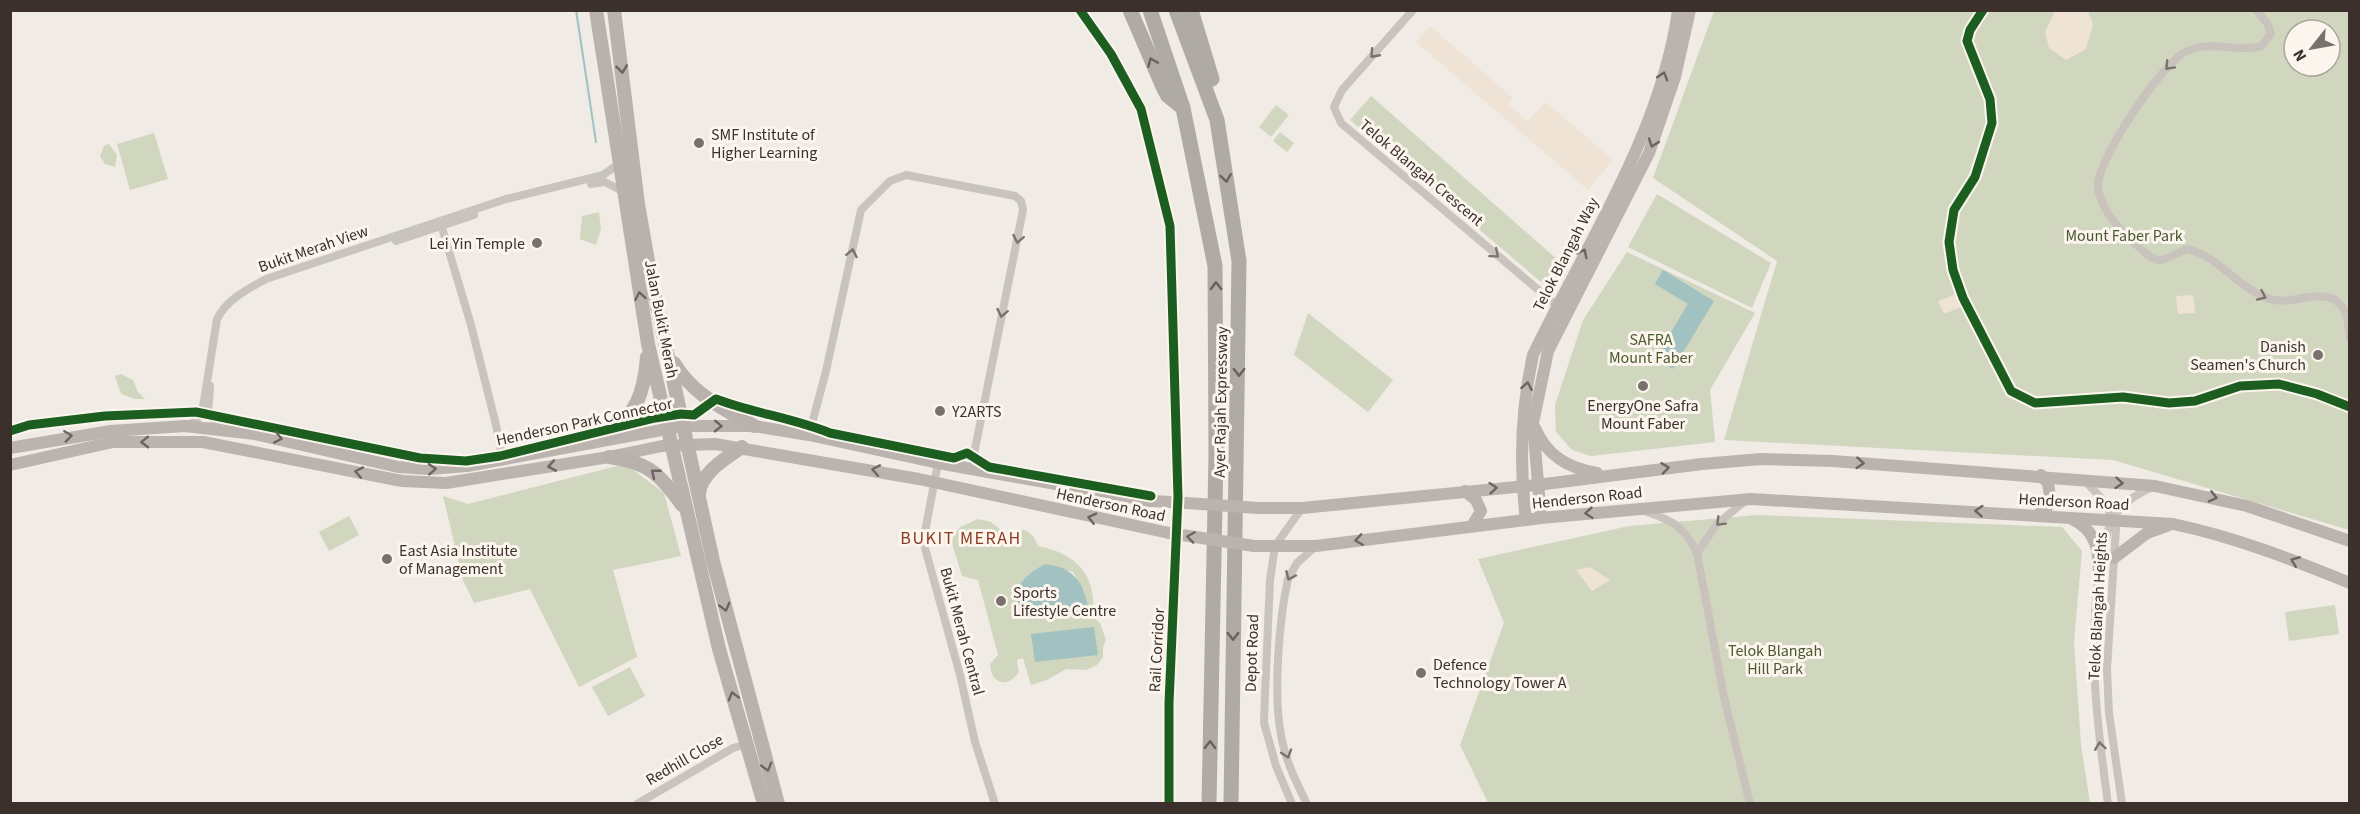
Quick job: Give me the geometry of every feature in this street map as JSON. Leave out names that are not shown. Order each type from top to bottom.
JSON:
[{"type":"highway","points":[[1130,10],[1164,89],[1168,96],[1183,108]]},
{"type":"highway","name":"Ayer Rajah Expressway","points":[[1150,10],[1183,108],[1215,266],[1216,456],[1209,804]]},
{"type":"highway","name":"Ayer Rajah Expressway","points":[[1176,10],[1216,120],[1239,261],[1231,804]]},
{"type":"highway","points":[[1191,10],[1212,80],[1216,120]]},
{"type":"main road","name":"Jalan Bukit Merah","points":[[596,10],[648,344],[719,649],[764,804]]},
{"type":"main road","name":"Jalan Bukit Merah","points":[[614,10],[644,243],[699,497],[740,668],[778,804]]},
{"type":"main road","name":"Telok Blangah Way","points":[[1541,518],[1533,423],[1548,351],[1562,309],[1638,148],[1664,73],[1677,10]]},
{"type":"main road","name":"Telok Blangah Way","points":[[1526,519],[1522,486],[1525,389],[1533,355],[1562,309],[1649,153],[1675,77],[1690,10]]},
{"type":"main road","points":[[607,438],[620,427],[643,390],[648,344]]},
{"type":"main road","points":[[668,354],[692,387],[725,411],[754,426]]},
{"type":"main road","points":[[1533,423],[1546,448],[1559,460],[1576,469],[1607,476]]},
{"type":"main road","name":"Henderson Road","points":[[10,448],[111,430],[185,426],[221,429],[294,442],[412,470],[496,461],[607,438],[683,426],[754,426],[809,435],[938,463],[1149,501],[1258,508],[1302,508],[1537,485],[1761,459],[1833,461],[2041,475],[2155,486],[2247,506],[2349,541]]},
{"type":"main road","name":"Henderson Road","points":[[10,465],[112,442],[203,441],[402,481],[430,483],[463,481],[687,444],[742,447],[933,482],[1169,534],[1254,546],[1316,546],[1526,519],[1750,499],[2113,518],[2173,524],[2266,549],[2349,583]]},
{"type":"main road","points":[[699,497],[699,489],[714,467],[742,447]]},
{"type":"main road","points":[[609,457],[632,460],[647,466],[665,482],[686,511]]},
{"type":"main road","points":[[2037,515],[2051,503],[2048,483],[2041,475]]},
{"type":"main road","points":[[1465,491],[1476,500],[1481,511],[1472,526]]},
{"type":"main road","points":[[2067,517],[2083,524],[2093,536],[2099,550],[2099,575]]},
{"type":"main road","points":[[2114,558],[2147,533],[2173,524]]},
{"type":"street","name":"Telok Blangah Crescent","points":[[1413,10],[1342,90],[1334,106],[1337,115],[1341,123],[1562,309]]},
{"type":"street","points":[[1983,10],[1970,30],[1967,41],[1990,99],[1992,123],[1976,177],[1954,210],[1949,242],[1953,270],[1963,298],[2011,391],[2035,403],[2123,397],[2169,402],[2195,400],[2240,386],[2279,384],[2317,394],[2349,406]]},
{"type":"street","points":[[2256,10],[2267,23],[2271,33],[2262,46],[2197,47],[2185,52],[2169,64],[2136,109],[2109,153],[2100,175],[2099,193],[2107,212],[2122,231],[2151,258],[2162,260],[2188,249],[2215,262],[2254,292],[2268,299],[2283,302],[2330,298],[2342,306],[2346,314],[2349,338]]},
{"type":"street","name":"Bukit Merah View","points":[[221,429],[208,414],[221,321],[233,305],[268,284],[506,199],[596,178],[608,173],[620,163]]},
{"type":"street","points":[[809,435],[826,371],[861,210],[890,181],[906,175],[993,190],[1016,196],[1021,201],[1023,210],[971,469]]},
{"type":"street","name":"Bukit Merah View","points":[[185,426],[196,421],[202,413],[217,319],[233,299],[266,279],[442,222],[542,194],[597,182],[612,185],[624,192]]},
{"type":"street","points":[[442,222],[480,346],[506,450],[512,458]]},
{"type":"street","points":[[442,222],[496,425],[501,452],[496,461]]},
{"type":"street","name":"Bukit Merah Central","points":[[938,463],[924,537],[925,548],[960,675],[974,745],[990,804]]},
{"type":"street","name":"Telok Blangah Heights","points":[[2084,480],[2096,490],[2113,518],[2116,528],[2107,669],[2109,713],[2122,804]]},
{"type":"street","name":"Telok Blangah Heights","points":[[2108,804],[2093,670],[2099,575],[2107,527],[2130,497],[2155,486]]},
{"type":"street","points":[[1697,553],[1716,524],[1733,509],[1750,499]]},
{"type":"street","name":"Depot Road","points":[[1292,804],[1276,766],[1264,723],[1267,621],[1275,546],[1302,508]]},
{"type":"street","points":[[1638,508],[1674,522],[1688,534],[1697,553],[1724,697],[1750,804]]},
{"type":"street","name":"Depot Road","points":[[1307,804],[1295,780],[1281,736],[1278,693],[1288,579],[1297,563],[1316,546]]},
{"type":"street","name":"Redhill Close","points":[[637,804],[733,748],[747,744]]},
{"type":"street","name":"Bukit Merah Central","points":[[974,745],[995,804]]},
{"type":"green space","name":"Mount Faber Park","points":[[1714,11],[2349,11],[2349,530],[2113,460],[1724,440],[1777,261],[1653,178]]},
{"type":"green space","points":[[1371,96],[1567,268],[1553,292],[1350,120]]},
{"type":"green space","points":[[1276,105],[1289,115],[1271,137],[1259,127]]},
{"type":"green space","points":[[1280,132],[1294,143],[1287,152],[1273,141]]},
{"type":"green space","points":[[154,133],[168,179],[130,190],[117,144]]},
{"type":"green space","points":[[109,144],[117,155],[115,167],[105,164],[100,156],[104,146]]},
{"type":"green space","points":[[1657,194],[1771,263],[1752,308],[1628,247]]},
{"type":"green space","points":[[599,212],[601,229],[596,245],[580,239],[582,216]]},
{"type":"green space","name":"SAFRA Mount Faber","points":[[1627,252],[1755,313],[1710,390],[1715,442],[1591,456],[1572,450],[1556,432],[1555,405],[1583,320]]},
{"type":"green space","points":[[1308,313],[1393,380],[1368,412],[1294,355]]},
{"type":"green space","points":[[121,374],[133,380],[138,392],[145,399],[135,399],[121,394],[115,376]]},
{"type":"green space","points":[[625,464],[664,493],[681,556],[613,570],[637,657],[579,687],[530,589],[474,603],[463,580],[443,496],[468,504]]},
{"type":"green space","name":"Telok Blangah Hill Park","points":[[1757,515],[2062,527],[2082,551],[2074,641],[2081,745],[2090,803],[1488,803],[1460,745],[1504,623],[1478,559],[1629,526]]},
{"type":"green space","points":[[349,516],[359,535],[329,551],[319,532]]},
{"type":"green space","name":"Sports Lifestyle Centre","points":[[978,519],[991,522],[1007,535],[1017,530],[1026,531],[1033,536],[1038,546],[1064,555],[1082,569],[1092,590],[1093,617],[1100,623],[1106,640],[1103,657],[1097,665],[1086,670],[1066,669],[1047,680],[1031,685],[1023,658],[1017,660],[1019,672],[1010,680],[1001,682],[993,676],[990,664],[998,655],[978,580],[962,576],[951,540],[960,527]],"holes":[[[1045,564],[1073,572],[1086,595],[1017,600],[1022,582],[1033,570]]]},
{"type":"green space","points":[[2335,605],[2339,634],[2289,641],[2285,612]]},
{"type":"green space","points":[[630,667],[645,696],[608,716],[592,687]]},
{"type":"shaded area","points":[[2055,11],[2088,11],[2093,24],[2086,49],[2066,60],[2049,48],[2045,32]]},
{"type":"shaded area","points":[[1430,26],[1513,98],[1508,104],[1527,121],[1546,102],[1613,160],[1588,190],[1416,42]]},
{"type":"shaded area","points":[[1959,293],[1964,306],[1944,314],[1938,301]]},
{"type":"shaded area","points":[[2193,295],[2195,313],[2178,314],[2176,296]]},
{"type":"shaded area","points":[[1590,567],[1610,580],[1592,591],[1576,570]]},
{"type":"water","points":[[1663,270],[1714,301],[1673,369],[1655,358],[1688,304],[1655,284]]},
{"type":"water","points":[[1045,564],[1063,568],[1075,577],[1083,590],[1088,608],[1020,616],[1018,598],[1020,584],[1029,574]]},
{"type":"water","points":[[1094,627],[1098,655],[1035,662],[1031,634]]},
{"type":"waterway","points":[[576,10],[596,142]]},
{"type":"cycle path","name":"Rail Corridor","points":[[1080,10],[1111,54],[1141,109],[1170,226],[1178,497],[1169,703],[1169,804]]},
{"type":"cycle path","points":[[1983,10],[1970,30],[1967,41],[1990,99],[1992,123],[1975,177],[1954,210],[1949,242],[1953,270],[1963,298],[2011,391],[2035,403],[2123,397],[2169,403],[2195,401],[2240,386],[2279,384],[2317,394],[2350,407]]},
{"type":"cycle path","name":"Henderson Park Connector","points":[[10,431],[29,425],[105,416],[196,412],[420,458],[466,461],[500,456],[655,418],[681,414],[694,415],[716,399],[830,433],[954,458],[967,453],[989,467],[1151,496]]},
{"type":"place","name":"SMF Institute of Higher Learning","points":[[699,143]]},
{"type":"place","name":"Lei Yin Temple","points":[[537,243]]},
{"type":"place","name":"Danish Seamen's Church","points":[[2318,355]]},
{"type":"place","name":"EnergyOne Safra Mount Faber","points":[[1643,386]]},
{"type":"place","name":"Y2ARTS","points":[[940,411]]},
{"type":"place","name":"East Asia Institute of Management","points":[[387,559]]},
{"type":"place","name":"Sports Lifestyle Centre","points":[[1001,601]]},
{"type":"place","name":"Defence Technology Tower A","points":[[1421,673]]},
{"type":"district","name":"BUKIT MERAH","points":[[961,538]]}]
